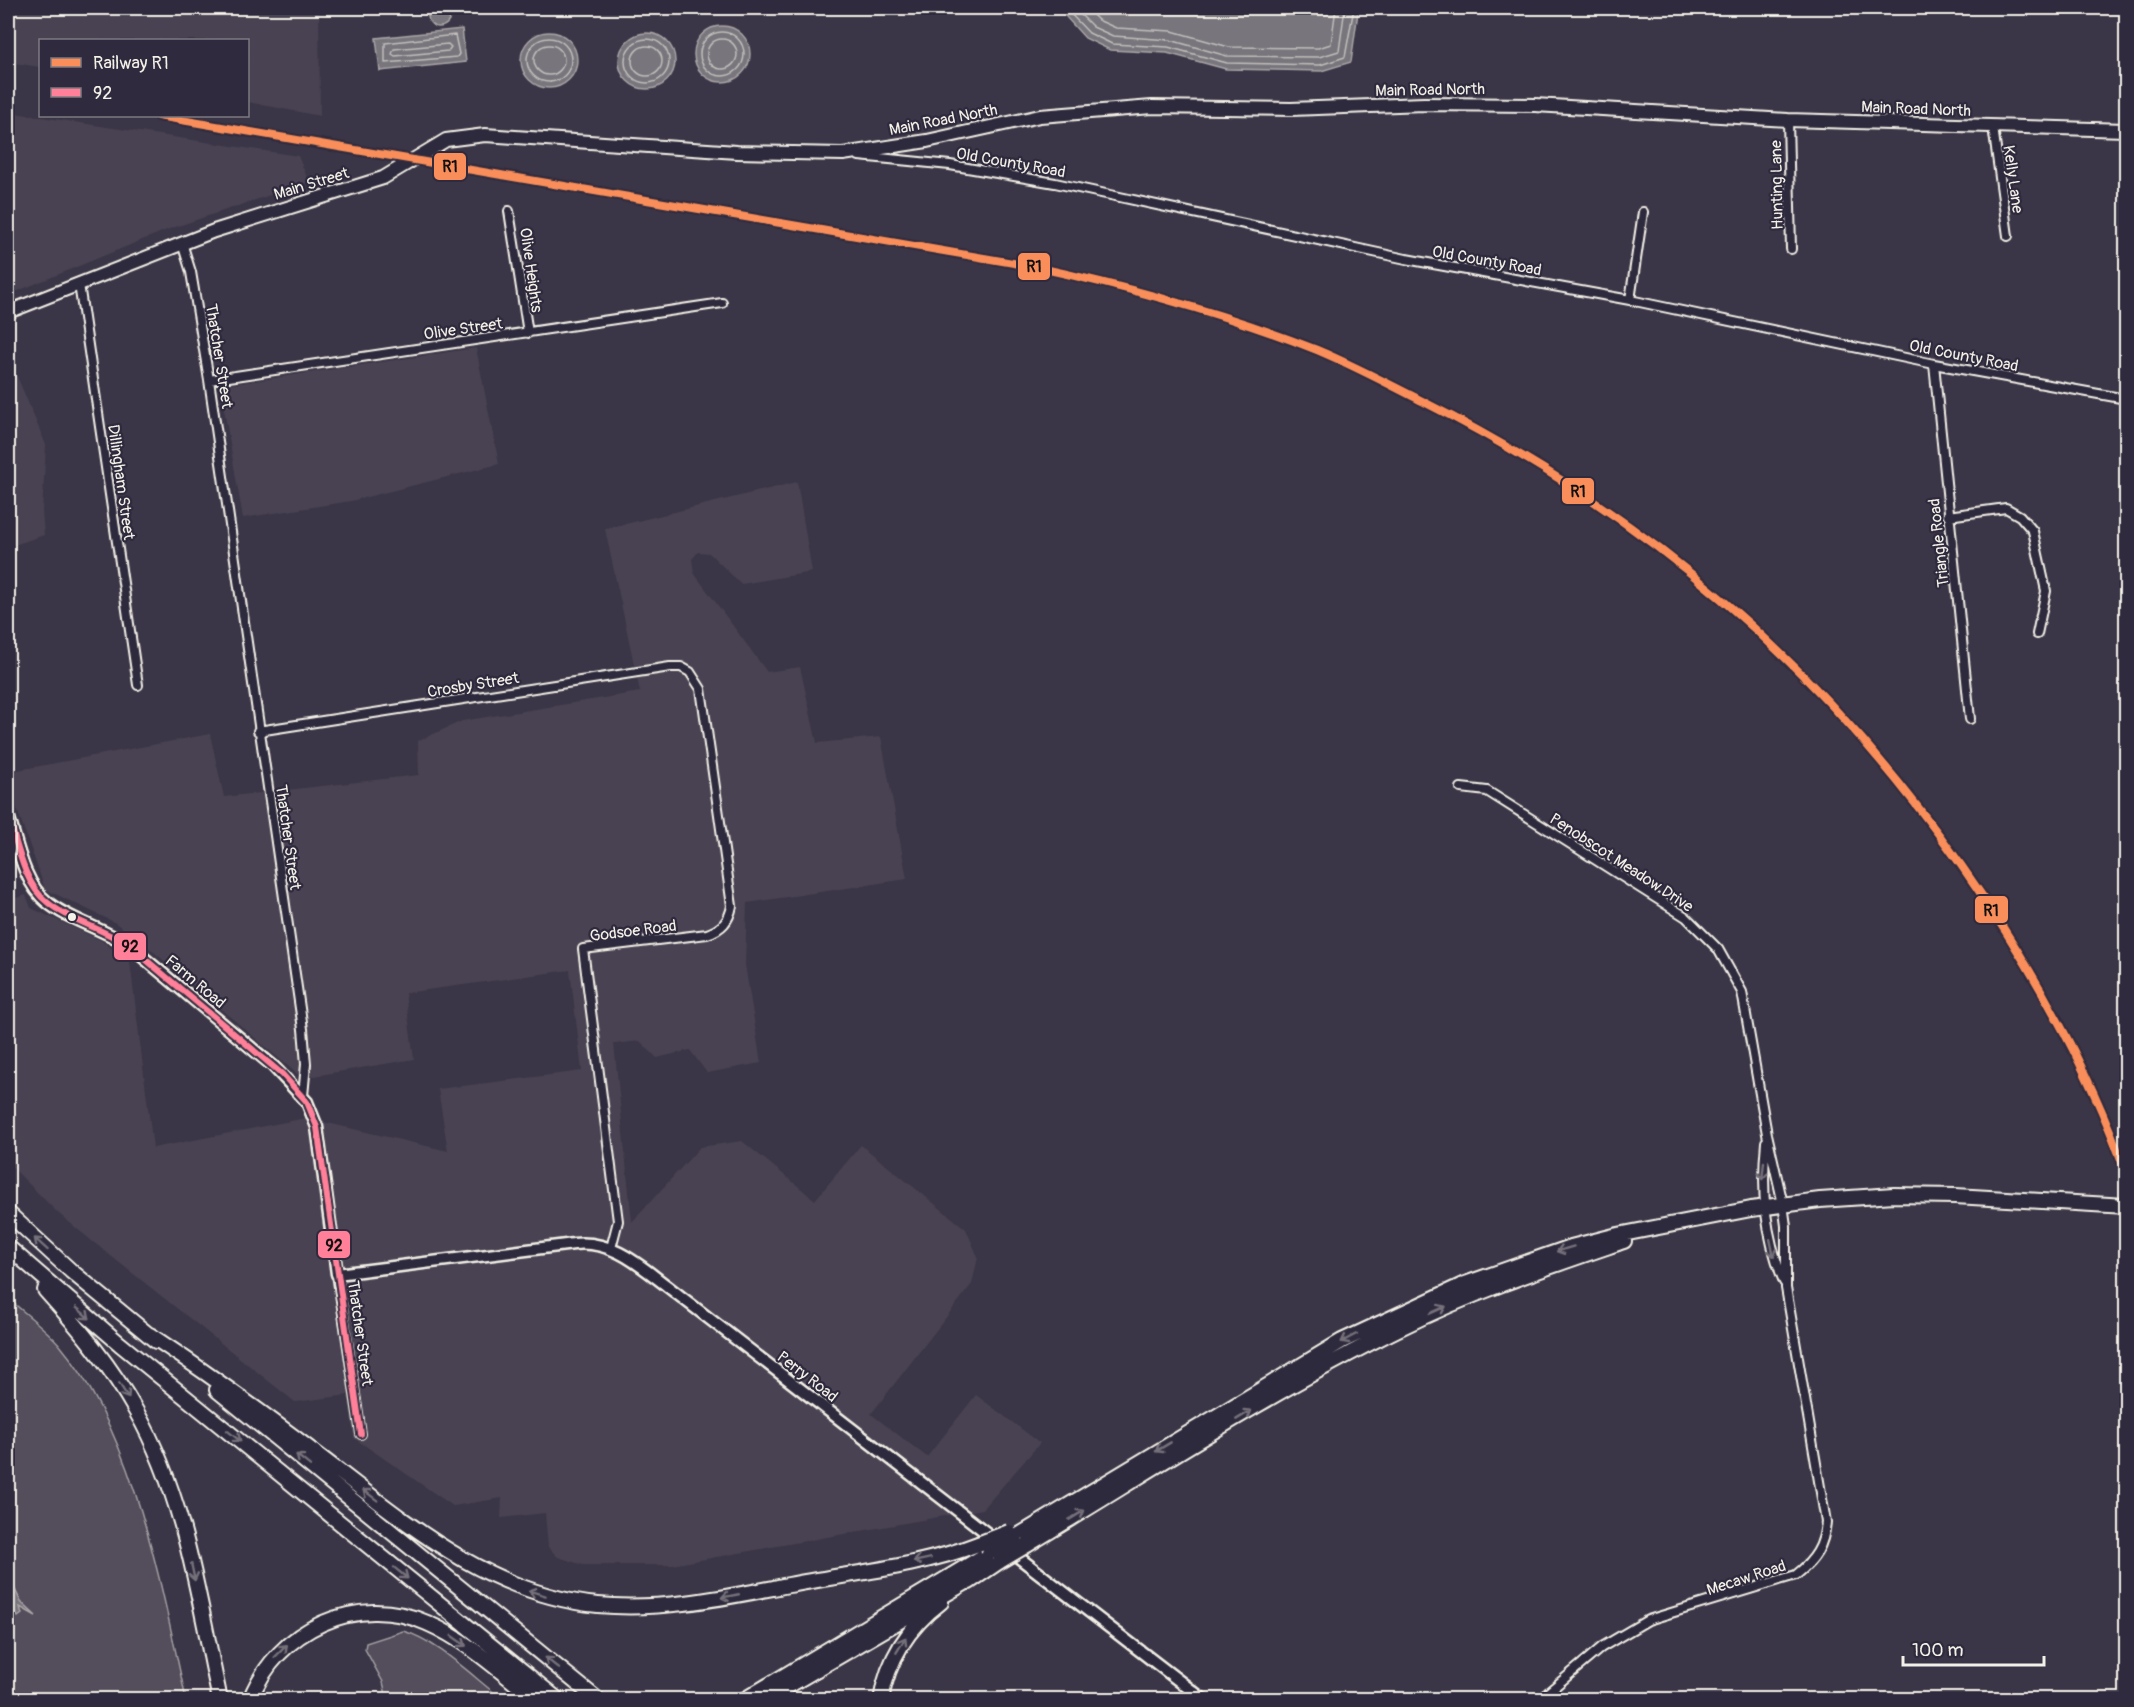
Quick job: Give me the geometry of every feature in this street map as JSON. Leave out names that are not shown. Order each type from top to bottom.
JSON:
[{"type":"highway","points":[[150,1335],[244,1399],[443,1548],[493,1576],[549,1596],[605,1606],[681,1604],[914,1562],[989,1553],[1299,1365],[1410,1307],[1548,1254],[1618,1234],[1783,1204],[1911,1195],[2127,1206]]},
{"type":"highway","points":[[8,1213],[71,1271],[598,1700]]},
{"type":"highway","points":[[744,1700],[989,1553],[1401,1327],[1487,1289],[1663,1227]]},
{"type":"highway","points":[[8,1247],[103,1359],[149,1436],[181,1522],[220,1700]]},
{"type":"highway","points":[[8,1247],[120,1344],[558,1700]]},
{"type":"highway","points":[[881,1700],[893,1659],[910,1631],[937,1605],[975,1577],[989,1553]]},
{"type":"highway","points":[[764,1700],[975,1577]]},
{"type":"highway","points":[[250,1700],[272,1660],[295,1638],[335,1618],[375,1611],[401,1614],[437,1627],[536,1700]]},
{"type":"main road","name":"Main Road North","points":[[737,152],[843,154],[927,141],[1040,116],[1152,107],[1291,109],[1424,104],[1535,105],[1788,120],[2127,130]]},
{"type":"main road","name":"Main Street","points":[[8,312],[182,243],[255,217],[384,178],[446,140],[485,135],[737,152]]},
{"type":"street","name":"Hunting Lane","points":[[1788,120],[1791,249]]},
{"type":"street","name":"Kelly Lane","points":[[1994,127],[2008,236]]},
{"type":"street","name":"Old County Road","points":[[843,154],[950,165],[1055,183],[1406,259],[1630,300],[1934,364],[2127,399]]},
{"type":"street","name":"Olive Heights","points":[[509,211],[528,333]]},
{"type":"street","points":[[1630,300],[1643,212]]},
{"type":"street","name":"Thatcher Street","points":[[182,243],[191,272],[209,380],[304,1038],[306,1064],[303,1096],[317,1127],[361,1434]]},
{"type":"street","name":"Dillingham Street","points":[[79,284],[138,685]]},
{"type":"street","name":"Olive Street","points":[[209,380],[722,303]]},
{"type":"street","name":"Triangle Road","points":[[1934,364],[1970,719]]},
{"type":"street","points":[[1948,516],[2006,508],[2020,516],[2032,531],[2046,591],[2037,634]]},
{"type":"street","name":"Crosby Street","points":[[258,731],[670,667],[681,666],[690,672]]},
{"type":"street","name":"Godsoe Road","points":[[611,1248],[618,1221],[583,949],[707,934],[725,924],[732,906],[701,689],[690,672]]},
{"type":"street","name":"Penobscot Meadow Drive","points":[[1461,788],[1486,790],[1686,917],[1718,949],[1742,992],[1767,1134],[1783,1204]]},
{"type":"street","name":"Farm Road","points":[[8,815],[28,876],[46,902],[108,932],[132,948],[273,1066],[303,1096]]},
{"type":"street","name":"Penobscot Meadow Drive","points":[[1764,1207],[1762,1180],[1767,1134]]},
{"type":"street","name":"Mecaw Road","points":[[1539,1700],[1625,1632],[1648,1620],[1796,1575],[1809,1565],[1820,1550],[1826,1522],[1786,1288],[1783,1204]]},
{"type":"street","name":"Mecaw Road","points":[[1764,1207],[1773,1256],[1786,1288]]},
{"type":"street","name":"Perry Road","points":[[337,1274],[574,1244],[591,1243],[611,1248],[667,1286],[1204,1700]]},
{"type":"shaded area","points":[[8,8],[319,8],[320,116],[249,102],[249,39],[39,39],[39,67],[8,62]]},
{"type":"shaded area","points":[[8,112],[298,156],[309,182],[169,229],[8,295]]},
{"type":"shaded area","points":[[476,348],[499,464],[351,501],[243,518],[220,386]]},
{"type":"shaded area","points":[[8,355],[46,445],[42,511],[44,535],[8,547]]},
{"type":"shaded area","points":[[797,482],[812,572],[741,584],[709,553],[698,552],[692,559],[694,573],[767,672],[800,667],[817,743],[881,737],[907,879],[747,903],[745,965],[761,1063],[707,1073],[690,1050],[657,1058],[640,1041],[614,1044],[632,1222],[700,1147],[742,1141],[815,1200],[861,1145],[966,1229],[978,1257],[972,1284],[871,1414],[927,1457],[976,1395],[1040,1443],[983,1509],[672,1565],[583,1565],[558,1557],[548,1547],[545,1513],[501,1518],[502,1498],[453,1506],[354,1438],[348,1395],[295,1402],[58,1213],[8,1163],[8,901],[26,895],[31,908],[102,941],[130,962],[153,1148],[306,1118],[448,1151],[438,1089],[582,1071],[570,970],[405,993],[414,1059],[302,1078],[141,941],[114,922],[45,889],[8,783],[8,772],[210,734],[224,797],[419,775],[418,741],[462,721],[640,692],[605,529]]},
{"type":"shaded area","points":[[8,1298],[59,1344],[85,1380],[107,1422],[126,1466],[142,1513],[186,1699],[8,1699]]},
{"type":"shaded area","points":[[403,1631],[429,1642],[455,1660],[502,1699],[387,1699],[383,1682],[365,1649],[366,1643]]},
{"type":"water","points":[[439,5],[447,8],[450,16],[447,24],[439,27],[431,24],[428,16],[431,8]]},
{"type":"water","points":[[1058,8],[1363,8],[1358,12],[1351,62],[1321,71],[1226,69],[1167,53],[1110,50],[1085,38]]},
{"type":"water","points":[[717,26],[727,26],[742,34],[748,43],[750,54],[748,65],[742,74],[727,82],[717,82],[706,77],[699,70],[694,59],[694,49],[699,38],[706,31]]},
{"type":"water","points":[[462,29],[466,62],[380,71],[376,38]]},
{"type":"water","points":[[544,32],[554,32],[569,40],[575,49],[577,60],[575,71],[569,80],[554,88],[544,88],[533,83],[526,76],[521,65],[521,55],[526,44],[533,37]]},
{"type":"water","points":[[642,33],[652,33],[667,41],[673,50],[675,61],[673,72],[667,81],[652,89],[642,89],[631,84],[624,77],[619,66],[619,56],[624,45],[631,38]]},
{"type":"water","points":[[8,1575],[21,1602],[36,1616],[20,1607],[22,1614],[18,1617],[8,1602]]},
{"type":"rail line","name":"R1","points":[[164,117],[1067,274],[1140,292],[1247,324],[1317,350],[1424,402],[1505,446],[1581,493],[1654,544],[1722,599],[1786,659],[1848,723],[1906,791],[1961,865],[2010,938],[2074,1052],[2126,1173]]},
{"type":"transit line","name":"92","points":[[8,815],[26,873],[47,902],[65,914],[111,935],[132,948],[282,1074],[307,1102],[317,1127],[361,1434]]}]
